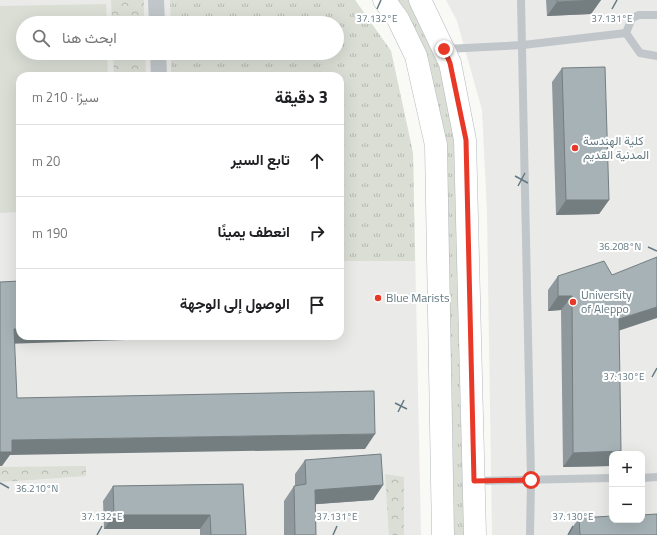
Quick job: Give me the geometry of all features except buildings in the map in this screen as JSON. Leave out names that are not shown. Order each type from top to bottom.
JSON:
[{"type":"main road","points":[[384,0],[398,19],[416,56],[436,145],[444,535]]},
{"type":"main road","points":[[420,0],[450,63],[466,140],[475,535]]},
{"type":"street","points":[[156,0],[157,16]]},
{"type":"street","points":[[158,60],[159,72]]},
{"type":"lane","points":[[521,0],[531,480],[530,535]]},
{"type":"lane","points":[[626,34],[632,18],[639,15],[657,15]]},
{"type":"lane","points":[[444,49],[523,45],[626,34]]},
{"type":"lane","points":[[626,34],[640,53],[657,56]]},
{"type":"lane","points":[[474,481],[609,478]]},
{"type":"lane","points":[[645,478],[657,478]]},
{"type":"shaded area","name":"Blue Marists","points":[[0,0],[355,0],[391,51],[413,153],[421,535],[0,535]]},
{"type":"shaded area","name":"University of Aleppo","points":[[446,0],[657,0],[657,535],[492,535],[487,213],[482,110],[457,21]]},
{"type":"green space","points":[[111,0],[144,0],[144,16],[112,16]]},
{"type":"green space","points":[[170,0],[355,0],[391,51],[413,153],[415,261],[344,261],[344,72],[171,72],[171,60],[344,60],[344,16],[171,16]]},
{"type":"green space","points":[[393,0],[409,0],[434,49],[450,106],[456,161],[465,535],[451,535],[444,174]]},
{"type":"green space","points":[[106,4],[107,16],[16,16],[16,60],[107,60],[108,72],[16,72],[16,212],[0,213],[0,6]]},
{"type":"green space","points":[[113,60],[145,60],[146,72],[114,72]]},
{"type":"green space","points":[[86,466],[86,476],[0,482],[0,467]]},
{"type":"green space","points":[[385,474],[404,477],[404,535],[389,535]]},
{"type":"place","name":"كلية الهندسة المدنية القديم","points":[[575,148]]},
{"type":"place","name":"Blue Marists","points":[[378,298]]},
{"type":"place","name":"University of Aleppo","points":[[573,302]]},
{"type":"route","points":[[444,49],[450,63],[466,140],[474,481],[531,480]]}]
